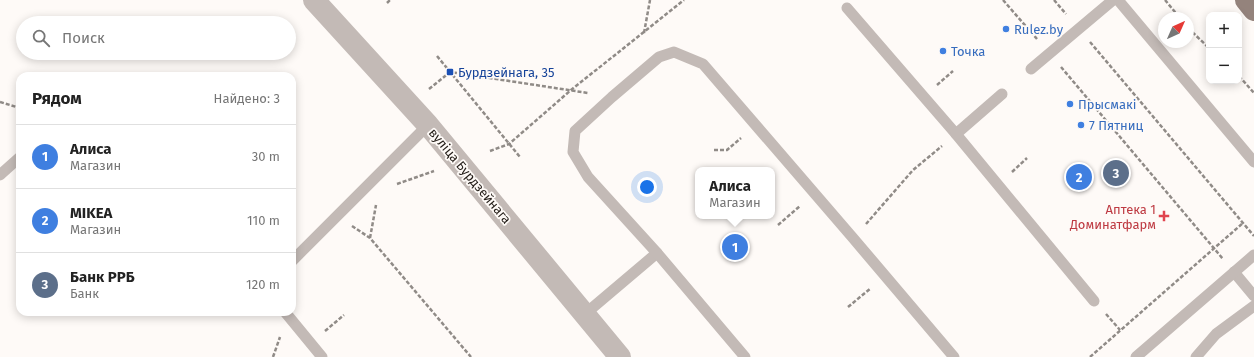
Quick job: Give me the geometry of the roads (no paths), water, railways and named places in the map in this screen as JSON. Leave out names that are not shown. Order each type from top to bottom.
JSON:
[{"type":"main road","points":[[1246,0],[1254,10]]},
{"type":"street","name":"вуліца Бурдзейнага","points":[[314,0],[428,125],[620,357]]},
{"type":"lane","points":[[1031,69],[1113,0]]},
{"type":"lane","points":[[1118,0],[1254,162]]},
{"type":"lane","points":[[846,8],[956,134],[1094,301]]},
{"type":"lane","points":[[745,357],[657,253],[588,177],[573,152],[575,131],[659,57],[674,52],[703,64],[954,357]]},
{"type":"lane","points":[[956,134],[1002,94]]},
{"type":"lane","points":[[296,257],[428,125]]},
{"type":"lane","points":[[0,175],[16,161]]},
{"type":"lane","points":[[585,314],[657,253]]},
{"type":"lane","points":[[1136,357],[1254,255]]},
{"type":"lane","points":[[1234,272],[1254,296]]},
{"type":"lane","points":[[1196,357],[1216,334],[1254,306]]},
{"type":"lane","points":[[288,316],[322,357]]},
{"type":"place","name":"Rulez.by","points":[[1006,29]]},
{"type":"place","name":"Точка","points":[[943,51]]},
{"type":"place","name":"Бурдзейнага, 35","points":[[450,72]]},
{"type":"place","name":"Прысмакі","points":[[1070,104]]},
{"type":"place","name":"7 Пятниц","points":[[1081,125]]},
{"type":"place","name":"Банк РРБ","points":[[1116,173]]},
{"type":"place","name":"MIKEA","points":[[1079,177]]},
{"type":"place","name":"Аптека 1 Доминатфарм","points":[[1164,216]]},
{"type":"place","name":"Алиса","points":[[735,247]]}]
